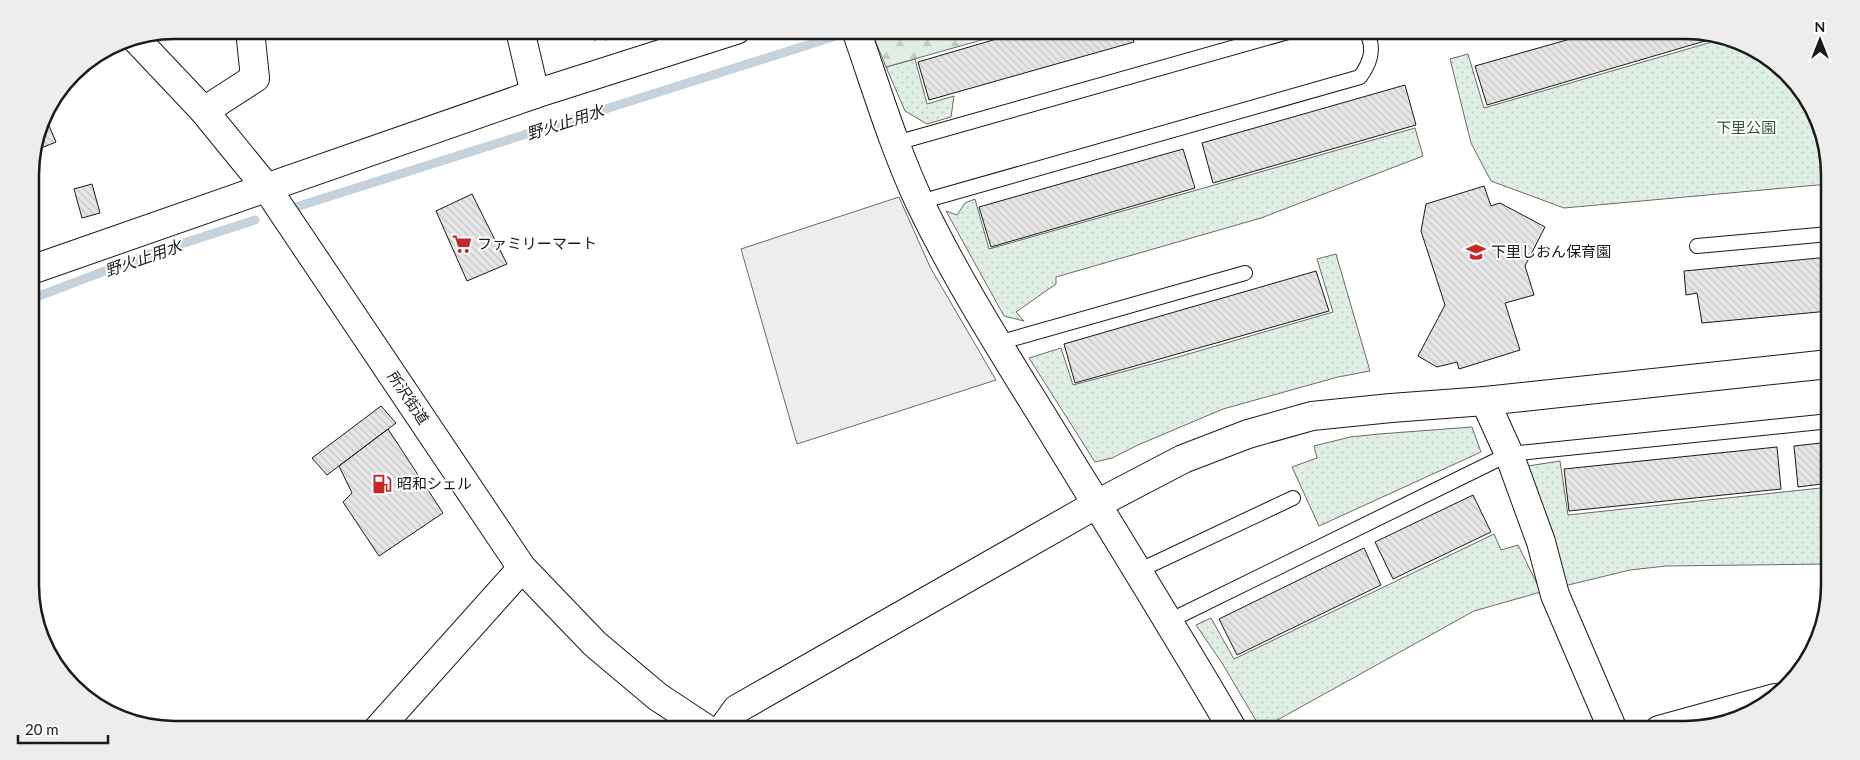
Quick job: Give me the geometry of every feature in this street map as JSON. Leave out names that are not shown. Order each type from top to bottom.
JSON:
[{"type":"street","points":[[204,111],[255,78],[251,39]]},
{"type":"street","points":[[522,39],[535,94]]},
{"type":"street","points":[[39,267],[535,94],[708,39]]},
{"type":"street","points":[[859,39],[896,143],[920,202],[998,343],[1169,621],[1228,721]]},
{"type":"street","name":"所沢街道","points":[[140,43],[204,111],[266,188],[522,568],[595,644],[658,697],[694,721]]},
{"type":"street","points":[[728,721],[737,709],[1096,504],[1183,459],[1248,434],[1312,416],[1821,365]]},
{"type":"street","points":[[1485,400],[1509,454],[1541,542],[1555,595],[1609,721]]},
{"type":"street","points":[[385,721],[522,568]]},
{"type":"street","points":[[1691,721],[1749,705]]},
{"type":"lane","points":[[896,143],[1263,39]]},
{"type":"lane","points":[[920,202],[1360,77],[1369,65],[1372,52],[1370,39]]},
{"type":"lane","points":[[1698,246],[1821,235]]},
{"type":"lane","points":[[998,343],[1245,273]]},
{"type":"lane","points":[[1169,621],[1509,454],[1821,422]]},
{"type":"lane","points":[[1138,571],[1293,498]]},
{"type":"green space","points":[[875,39],[985,39],[886,67]]},
{"type":"green space","name":"下里公園","points":[[1713,42],[1720,43],[1761,62],[1787,85],[1798,99],[1811,123],[1817,140],[1821,185],[1564,208],[1491,181],[1471,143],[1450,59],[1468,54],[1484,108]]},
{"type":"green space","points":[[915,59],[927,104],[954,96],[951,117],[927,124],[905,111],[886,67]]},
{"type":"green space","points":[[1415,128],[1423,156],[1261,218],[1056,277],[1056,284],[1016,312],[1024,321],[1004,316],[946,211],[957,215],[965,203],[975,199],[989,249]]},
{"type":"green space","points":[[1336,254],[1370,371],[1338,377],[1223,409],[1112,458],[1095,462],[1029,358],[1061,348],[1073,385],[1333,312],[1317,259]]},
{"type":"green space","points":[[1472,427],[1481,452],[1319,526],[1292,467],[1317,458],[1314,446],[1350,437]]},
{"type":"green space","points":[[1560,461],[1568,515],[1821,488],[1821,564],[1666,566],[1630,570],[1564,586],[1528,466]]},
{"type":"green space","points":[[1494,534],[1501,550],[1518,545],[1541,592],[1474,611],[1275,721],[1256,721],[1222,663],[1196,625],[1211,618],[1234,659]]},
{"type":"shaded area","points":[[899,197],[930,267],[996,380],[797,444],[741,249]]},
{"type":"building","points":[[996,39],[1133,39],[1134,42],[929,100],[918,62]]},
{"type":"building","points":[[1570,39],[1706,41],[1487,105],[1475,66]]},
{"type":"building","points":[[1405,85],[1416,125],[1213,183],[1202,143]]},
{"type":"building","points":[[48,124],[56,142],[42,148]]},
{"type":"building","points":[[1183,149],[1195,188],[991,247],[979,207]]},
{"type":"building","points":[[92,184],[100,213],[82,218],[74,189]]},
{"type":"building","points":[[1484,186],[1491,206],[1500,203],[1545,227],[1525,266],[1534,295],[1505,303],[1520,350],[1459,369],[1457,362],[1437,367],[1418,356],[1445,305],[1421,231],[1426,204]]},
{"type":"building","points":[[472,194],[507,264],[467,281],[436,211]]},
{"type":"building","points":[[1821,258],[1821,312],[1702,323],[1697,293],[1686,295],[1684,271]]},
{"type":"building","points":[[1316,271],[1329,311],[1075,383],[1064,344]]},
{"type":"building","points":[[381,406],[396,423],[327,475],[312,458]]},
{"type":"building","points":[[388,429],[443,513],[379,556],[343,502],[352,493],[339,466]]},
{"type":"building","points":[[1821,443],[1821,484],[1798,487],[1794,446]]},
{"type":"building","points":[[1777,447],[1781,489],[1569,511],[1564,469]]},
{"type":"building","points":[[1473,495],[1491,532],[1393,579],[1375,542]]},
{"type":"building","points":[[1364,548],[1381,585],[1237,655],[1219,619]]},
{"type":"waterway","name":"野火止用水","points":[[296,207],[827,39]]},
{"type":"waterway","name":"野火止用水","points":[[39,296],[147,255],[255,220]]},
{"type":"place","name":"ファミリーマート","points":[[462,244]]},
{"type":"place","name":"下里しおん保育園","points":[[1476,252]]},
{"type":"place","name":"昭和シェル","points":[[382,484]]}]
